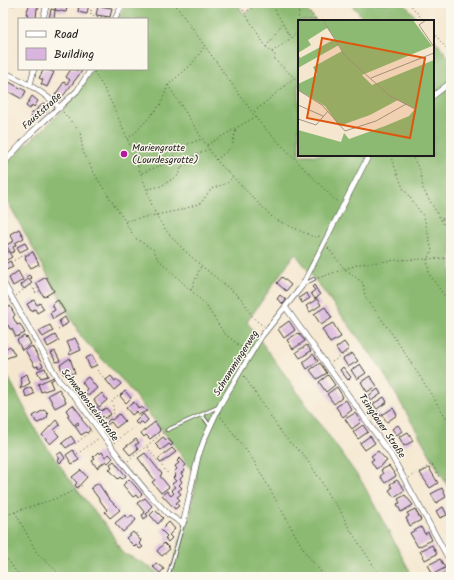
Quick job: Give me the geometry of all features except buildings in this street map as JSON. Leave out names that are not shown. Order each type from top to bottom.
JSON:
[{"type":"street","points":[[43,18],[47,3]]},
{"type":"street","points":[[116,18],[123,3]]},
{"type":"street","points":[[30,85],[34,70]]},
{"type":"street","name":"Fauststraße","points":[[3,164],[32,132],[77,91],[90,70]]},
{"type":"street","points":[[3,72],[30,85],[49,97],[60,108]]},
{"type":"street","points":[[434,95],[451,82]]},
{"type":"street","name":"Schrammingerweg","points":[[183,524],[198,457],[220,406],[250,354],[268,328],[286,308],[308,278],[324,241],[368,156]]},
{"type":"street","name":"Schwedensteinstraße","points":[[3,282],[59,381],[76,398],[124,464],[168,514],[183,524]]},
{"type":"street","name":"Tsingtauer Straße","points":[[286,308],[370,425],[406,480],[451,562]]},
{"type":"lane","points":[[308,278],[314,279]]},
{"type":"lane","points":[[167,430],[220,406]]},
{"type":"lane","points":[[202,415],[210,427]]},
{"type":"lane","name":"Schrammingerweg","points":[[168,577],[183,524]]},
{"type":"path","points":[[174,3],[256,117],[341,207]]},
{"type":"path","points":[[240,3],[266,47],[275,55],[275,60],[298,81]]},
{"type":"path","points":[[245,13],[258,3]]},
{"type":"path","points":[[271,3],[291,38]]},
{"type":"path","points":[[297,3],[299,5],[299,20]]},
{"type":"path","points":[[302,3],[316,20]]},
{"type":"path","points":[[409,3],[423,20]]},
{"type":"path","points":[[91,10],[91,16],[116,18]]},
{"type":"path","points":[[266,47],[283,23]]},
{"type":"path","points":[[272,52],[298,32]]},
{"type":"path","points":[[434,33],[451,54]]},
{"type":"path","points":[[126,139],[136,132],[161,104],[168,85],[192,65],[206,46]]},
{"type":"path","points":[[92,70],[104,87],[141,174],[156,214],[167,232],[202,265],[243,299],[252,318],[268,328]]},
{"type":"path","points":[[253,113],[295,78]]},
{"type":"path","points":[[168,85],[216,160],[232,177],[274,219],[314,237],[320,236],[344,268],[363,283],[365,296],[397,341],[451,425]]},
{"type":"path","points":[[60,108],[80,132],[83,152],[98,180],[135,238],[154,250],[156,258],[205,304],[224,333],[250,354]]},
{"type":"path","points":[[207,145],[256,117]]},
{"type":"path","points":[[216,160],[232,147],[236,128]]},
{"type":"path","points":[[141,174],[168,162],[180,147],[202,139]]},
{"type":"path","points":[[147,189],[161,186],[178,175],[181,167],[191,162],[194,156],[209,149]]},
{"type":"path","points":[[390,156],[403,188],[424,217],[432,251],[427,259],[429,274],[451,305]]},
{"type":"path","points":[[412,156],[420,170],[423,189],[451,237]]},
{"type":"path","points":[[125,221],[181,210],[201,203],[211,189],[227,183],[232,177]]},
{"type":"path","points":[[442,220],[451,214]]},
{"type":"path","points":[[13,266],[12,262],[32,251],[41,268]]},
{"type":"path","points":[[314,279],[344,268],[378,261],[451,258]]},
{"type":"path","points":[[191,290],[202,265]]},
{"type":"path","points":[[13,299],[30,284],[36,293],[40,291]]},
{"type":"path","points":[[34,290],[39,288]]},
{"type":"path","points":[[58,330],[66,325]]},
{"type":"path","points":[[334,360],[346,353]]},
{"type":"path","points":[[98,370],[106,380]]},
{"type":"path","points":[[241,371],[290,444],[304,454],[330,498],[339,508],[349,528],[381,577]]},
{"type":"path","points":[[83,400],[95,391]]},
{"type":"path","points":[[99,419],[103,417],[105,420],[114,413],[112,401],[122,393]]},
{"type":"path","points":[[217,412],[254,461],[305,552],[325,577]]},
{"type":"path","points":[[115,441],[138,424],[139,425],[142,423]]},
{"type":"path","points":[[124,464],[167,430]]},
{"type":"path","points":[[75,444],[92,431]]},
{"type":"path","points":[[77,454],[99,437]]},
{"type":"path","points":[[146,446],[169,475]]},
{"type":"path","points":[[406,480],[432,464],[440,478]]},
{"type":"path","points":[[3,517],[14,511],[56,499],[84,484]]},
{"type":"path","points":[[14,511],[37,553],[63,577]]},
{"type":"path","points":[[136,533],[143,542]]},
{"type":"path","points":[[3,553],[20,577]]},
{"type":"green space","points":[[126,3],[237,3],[244,14],[258,3],[300,3],[315,20],[298,20],[298,156],[434,156],[434,39],[451,60],[451,492],[381,368],[295,253],[247,322],[362,482],[413,577],[169,577],[183,530],[186,528],[192,508],[191,506],[197,478],[177,449],[123,381],[82,338],[3,193],[3,171],[11,159],[45,128],[66,106],[92,70],[148,70],[148,18],[118,18]]},
{"type":"green space","points":[[350,3],[404,3],[418,20],[365,20]]},
{"type":"green space","points":[[3,367],[39,436],[78,491],[109,529],[122,553],[142,562],[163,577],[3,577]]},
{"type":"place","name":"Mariengrotte (Lourdesgrotte)","points":[[124,154]]}]
